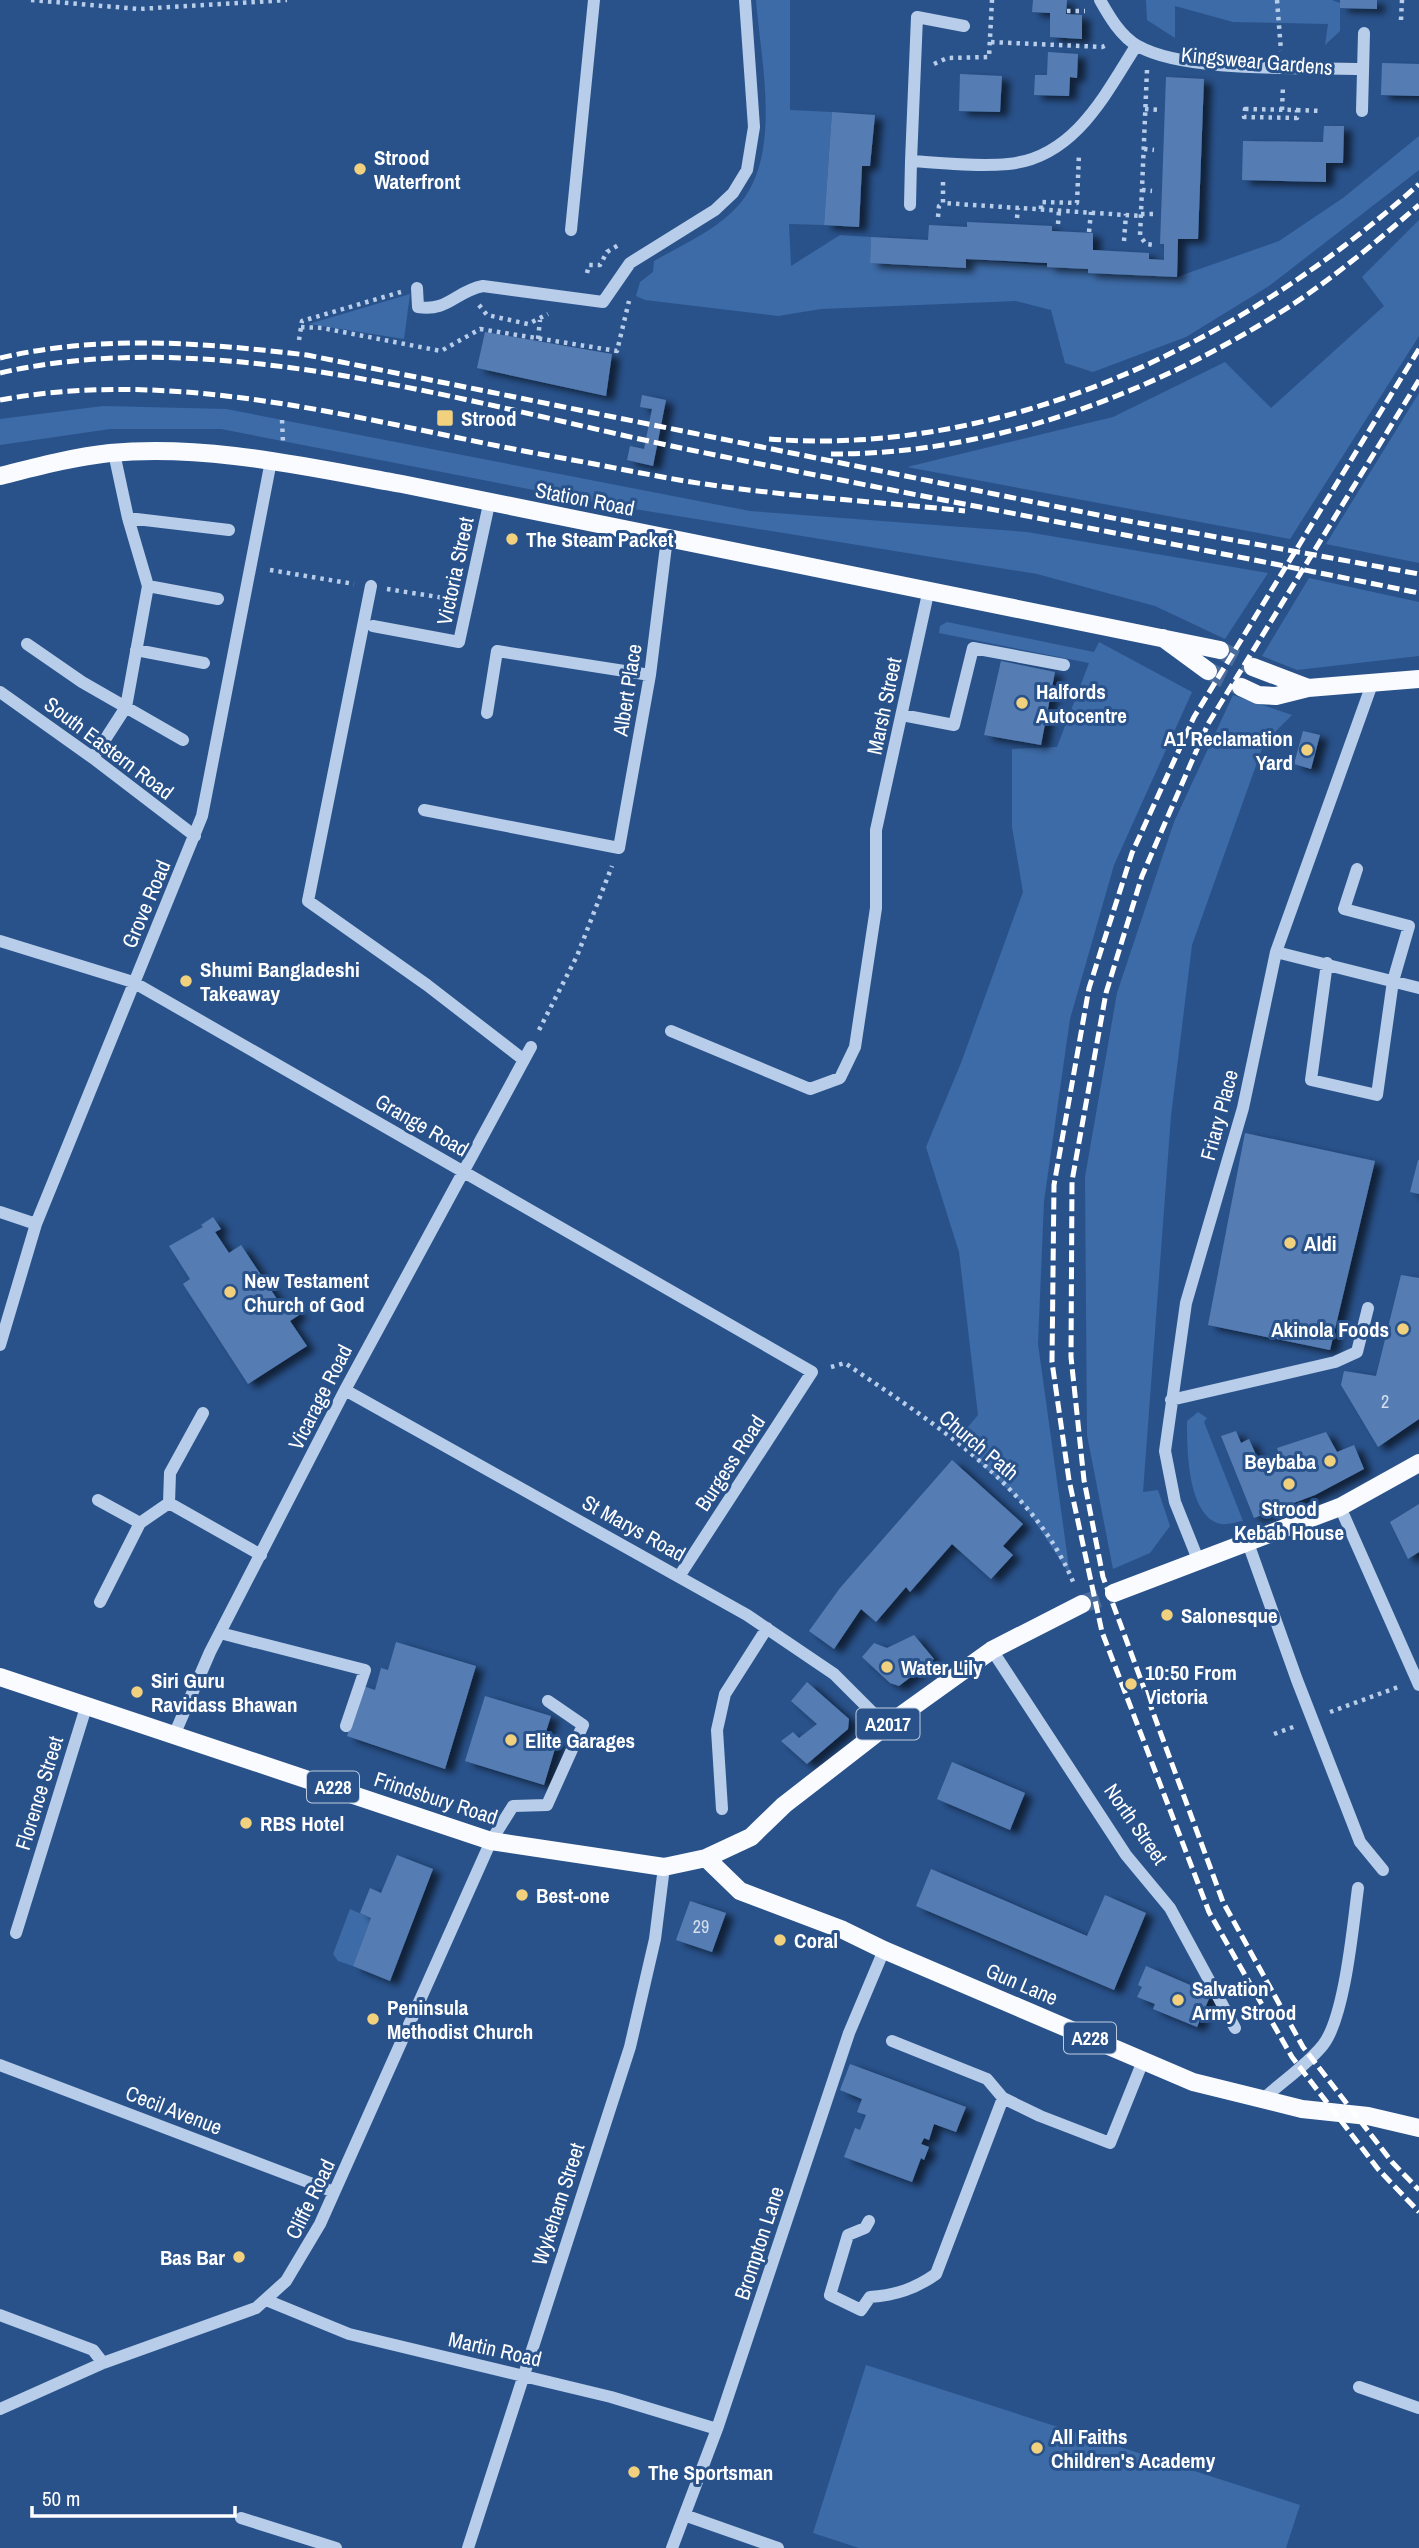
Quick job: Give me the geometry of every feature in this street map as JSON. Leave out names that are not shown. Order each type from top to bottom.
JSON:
[{"type":"main road","name":"Station Road","points":[[0,476],[59,461],[114,453],[162,451],[271,461],[402,484],[489,504],[1159,635],[1220,650]]},
{"type":"main road","name":"Station Road","points":[[1159,635],[1209,671]]},
{"type":"main road","points":[[1253,667],[1308,688]]},
{"type":"main road","points":[[1241,687],[1258,695],[1276,696],[1308,688],[1419,679]]},
{"type":"main road","points":[[1114,1593],[1340,1507],[1419,1463]]},
{"type":"main road","name":"A2017","points":[[706,1858],[751,1837],[785,1805],[886,1726],[992,1650],[1082,1604]]},
{"type":"main road","name":"Frindsbury Road","points":[[0,1677],[491,1841],[664,1867],[706,1858]]},
{"type":"main road","name":"Gun Lane","points":[[706,1858],[740,1891],[843,1930],[1193,2082],[1302,2109],[1368,2116],[1419,2128]]},
{"type":"street","points":[[571,230],[594,0]]},
{"type":"street","points":[[417,288],[418,307],[433,309],[467,291],[486,286],[603,302],[629,263],[721,206],[747,170],[754,127],[745,0]]},
{"type":"street","points":[[911,161],[1009,164],[1042,155],[1072,136],[1088,118],[1136,46],[1117,26],[1100,0]]},
{"type":"street","points":[[910,202],[917,17],[964,26]]},
{"type":"street","name":"Kingswear Gardens","points":[[1362,111],[1364,33]]},
{"type":"street","name":"Kingswear Gardens","points":[[1136,46],[1184,61],[1363,69]]},
{"type":"street","points":[[93,758],[126,707],[148,586],[128,518],[114,453]]},
{"type":"street","name":"Grove Road","points":[[0,1345],[36,1224],[195,836],[207,796],[271,461]]},
{"type":"street","name":"Victoria Street","points":[[373,626],[459,642],[489,504]]},
{"type":"street","points":[[128,518],[229,530]]},
{"type":"street","name":"Albert Place","points":[[619,848],[650,676],[667,538]]},
{"type":"street","points":[[148,586],[218,599]]},
{"type":"street","points":[[371,586],[308,901],[427,985],[524,1060]]},
{"type":"street","name":"Marsh Street","points":[[671,1031],[810,1089],[840,1078],[855,1047],[876,908],[876,830],[929,589]]},
{"type":"street","points":[[27,643],[183,740]]},
{"type":"street","points":[[902,715],[954,725],[973,648],[1064,665]]},
{"type":"street","points":[[136,650],[204,663]]},
{"type":"street","points":[[487,713],[497,651],[650,676]]},
{"type":"street","name":"Friary Place","points":[[1199,1562],[1175,1502],[1165,1451],[1186,1303],[1243,1108],[1276,952],[1372,684]]},
{"type":"street","name":"South Eastern Road","points":[[0,692],[93,758],[195,836]]},
{"type":"street","points":[[424,810],[619,848]]},
{"type":"street","points":[[1327,963],[1311,1080],[1377,1095],[1393,981],[1414,923],[1344,909],[1357,869]]},
{"type":"street","name":"Grange Road","points":[[0,941],[133,982],[812,1372]]},
{"type":"street","points":[[1276,952],[1419,988]]},
{"type":"street","name":"Vicarage Road","points":[[175,1734],[220,1633],[345,1390],[461,1170],[531,1047]]},
{"type":"street","points":[[0,1212],[36,1224]]},
{"type":"street","points":[[1171,1400],[1335,1362],[1357,1352],[1368,1308]]},
{"type":"street","name":"Burgess Road","points":[[680,1575],[812,1372]]},
{"type":"street","name":"St Marys Road","points":[[345,1390],[680,1575],[767,1628],[841,1680],[886,1726]]},
{"type":"street","points":[[169,1503],[170,1472],[203,1413]]},
{"type":"street","points":[[99,1500],[141,1523]]},
{"type":"street","points":[[169,1503],[261,1555]]},
{"type":"street","points":[[100,1602],[141,1523],[169,1503]]},
{"type":"street","points":[[1340,1507],[1414,1658],[1418,1683]]},
{"type":"street","points":[[1248,1543],[1297,1680],[1363,1846],[1383,1870]]},
{"type":"street","points":[[722,1809],[717,1730],[725,1694],[767,1628]]},
{"type":"street","points":[[220,1633],[365,1671],[346,1726]]},
{"type":"street","name":"North Street","points":[[992,1650],[1126,1855],[1170,1908],[1235,2028]]},
{"type":"street","name":"Cliffe Road","points":[[0,2409],[103,2363],[245,2313],[266,2301],[282,2286],[301,2260],[334,2192],[491,1841],[513,1806],[547,1805],[583,1725],[548,1702]]},
{"type":"street","name":"Florence Street","points":[[16,1933],[87,1704]]},
{"type":"street","name":"Wykeham Street","points":[[468,2548],[630,2047],[655,1939],[664,1867]]},
{"type":"street","points":[[1264,2099],[1323,2045],[1334,2026],[1358,1888]]},
{"type":"street","name":"Brompton Lane","points":[[673,2548],[717,2429],[849,2033],[884,1950]]},
{"type":"street","points":[[892,2041],[987,2079],[1003,2098],[1040,2116],[1110,2143],[1143,2061]]},
{"type":"street","name":"Cecil Avenue","points":[[0,2064],[334,2192]]},
{"type":"street","points":[[869,2221],[864,2228],[848,2235],[830,2295],[861,2310],[870,2297],[894,2296],[918,2287],[936,2274],[1003,2098]]},
{"type":"street","name":"Martin Road","points":[[266,2301],[349,2334],[523,2375],[717,2429]]},
{"type":"street","points":[[0,2315],[93,2350],[103,2363]]},
{"type":"street","points":[[1359,2387],[1419,2408]]},
{"type":"street","points":[[687,2516],[778,2548]]},
{"type":"street","points":[[241,2518],[336,2548]]},
{"type":"path","points":[[31,0],[139,9],[288,0]]},
{"type":"path","points":[[931,71],[936,62],[944,58],[988,58],[992,0]]},
{"type":"path","points":[[1084,0],[1093,18]]},
{"type":"path","points":[[1277,0],[1282,66]]},
{"type":"path","points":[[1401,20],[1402,0]]},
{"type":"path","points":[[1067,11],[1088,9]]},
{"type":"path","points":[[991,42],[1102,47],[1109,41],[1111,51]]},
{"type":"path","name":"Kingswear Gardens","points":[[1268,50],[1290,51]]},
{"type":"path","points":[[1140,71],[1147,68],[1141,237],[1146,244],[1154,245]]},
{"type":"path","name":"Kingswear Gardens","points":[[1147,68],[1155,69]]},
{"type":"path","points":[[1282,110],[1283,81]]},
{"type":"path","points":[[1145,109],[1159,110]]},
{"type":"path","points":[[1297,110],[1297,118],[1243,116],[1244,109],[1297,110],[1322,111]]},
{"type":"path","points":[[1041,209],[1041,202],[1077,203],[1080,149],[1071,155]]},
{"type":"path","points":[[1144,149],[1154,150]]},
{"type":"path","points":[[936,179],[946,177],[943,204]]},
{"type":"path","points":[[1142,190],[1152,191]]},
{"type":"path","points":[[938,216],[939,205],[943,204],[1153,214]]},
{"type":"path","points":[[978,206],[978,215]]},
{"type":"path","points":[[1017,218],[1018,208]]},
{"type":"path","points":[[1058,224],[1059,211]]},
{"type":"path","points":[[1089,232],[1090,212]]},
{"type":"path","points":[[1124,241],[1126,214]]},
{"type":"path","points":[[587,273],[589,265],[600,265],[608,251],[632,237]]},
{"type":"path","points":[[301,327],[322,328],[441,351],[480,328],[617,351],[633,281],[622,273]]},
{"type":"path","points":[[299,340],[302,321],[334,309],[417,288]]},
{"type":"path","points":[[537,339],[540,319]]},
{"type":"path","points":[[531,1047],[577,956],[619,848]]},
{"type":"path","name":"Church Path","points":[[812,1372],[845,1363],[909,1407],[975,1458],[1024,1505],[1067,1566],[1082,1604]]},
{"type":"path","points":[[1274,1734],[1418,1683]]},
{"type":"shaded area","points":[[756,0],[790,0],[790,110],[832,112],[824,225],[789,224],[791,266],[840,235],[871,237],[870,263],[965,268],[966,259],[1088,269],[1089,273],[1177,277],[1279,241],[1343,198],[1419,136],[1419,170],[1269,286],[1186,337],[1093,372],[1065,363],[1051,310],[1016,301],[821,309],[778,316],[645,300],[636,296],[640,282],[653,272],[654,261],[705,233],[732,212],[748,191],[759,167],[766,112]]},
{"type":"shaded area","points":[[1146,0],[1332,0],[1340,3],[1340,31],[1325,45],[1328,24],[1233,22],[1175,6],[1175,38],[1147,20]]},
{"type":"shaded area","points":[[1419,220],[1419,336],[1290,539],[907,467],[1113,417],[1225,362],[1271,408],[1384,306],[1362,277]]},
{"type":"shaded area","points":[[410,294],[404,339],[309,324]]},
{"type":"shaded area","points":[[1419,393],[1419,563],[1326,544]]},
{"type":"shaded area","points":[[103,406],[226,409],[750,511],[1027,532],[1268,573],[1225,639],[1155,606],[1037,574],[616,506],[221,429],[110,429],[0,445],[0,419]]},
{"type":"shaded area","points":[[1309,578],[1419,602],[1419,656],[1297,670],[1262,656]]},
{"type":"shaded area","points":[[947,622],[1094,652],[1099,642],[1192,692],[1114,865],[1070,1019],[1044,1201],[1038,1344],[1070,1575],[1024,1505],[975,1458],[962,1434],[978,1415],[959,1252],[926,1147],[961,1063],[1023,892],[1012,827],[1012,749],[1057,747],[1089,663],[939,633],[940,626]]},
{"type":"shaded area","points":[[1233,695],[1292,715],[1264,743],[1192,945],[1171,1116],[1143,1492],[1158,1490],[1170,1526],[1150,1553],[1113,1569],[1087,1435],[1085,1177],[1117,993],[1174,822]]},
{"type":"shaded area","points":[[1198,1412],[1207,1418],[1204,1422],[1243,1521],[1221,1524],[1210,1519],[1201,1509],[1195,1495],[1189,1463],[1187,1421]]},
{"type":"shaded area","points":[[350,1909],[371,1918],[353,1966],[338,1961],[333,1954]]},
{"type":"shaded area","points":[[866,2365],[1300,2505],[1286,2548],[859,2548],[813,2533]]},
{"type":"building","points":[[1033,0],[1067,0],[1066,14],[1082,15],[1082,39],[1050,37],[1050,13],[1032,12]]},
{"type":"building","points":[[1340,0],[1377,0],[1377,9],[1340,8]]},
{"type":"building","points":[[1048,52],[1078,54],[1077,78],[1070,77],[1069,96],[1034,95],[1035,75],[1047,75]]},
{"type":"building","points":[[1382,63],[1419,64],[1419,96],[1381,95]]},
{"type":"building","points":[[960,74],[1002,76],[1000,112],[959,111]]},
{"type":"building","points":[[1166,77],[1204,79],[1198,239],[1178,239],[1177,277],[1088,273],[1088,269],[1047,267],[1047,263],[966,259],[966,268],[870,263],[871,237],[928,240],[929,225],[967,227],[967,222],[1052,226],[1052,231],[1093,233],[1093,250],[1149,253],[1149,259],[1164,260],[1164,244],[1160,244]]},
{"type":"building","points":[[832,112],[875,115],[870,166],[862,166],[859,227],[824,225]]},
{"type":"building","points":[[1324,126],[1344,126],[1343,163],[1326,163],[1326,182],[1242,180],[1243,141],[1323,142]]},
{"type":"building","points":[[485,332],[612,354],[606,396],[477,368]]},
{"type":"building","points":[[642,395],[666,400],[653,466],[627,460],[630,446],[644,449],[652,409],[640,407]]},
{"type":"building","points":[[1001,661],[1055,672],[1041,745],[984,735]]},
{"type":"building","name":"A1 Reclamation Yard","points":[[1303,731],[1320,735],[1311,769],[1294,764]]},
{"type":"building","name":"Aldi","points":[[1245,1133],[1375,1161],[1330,1350],[1208,1325]]},
{"type":"building","points":[[1419,1160],[1419,1194],[1410,1192]]},
{"type":"building","name":"New Testament Church of God","points":[[213,1217],[221,1229],[215,1232],[229,1253],[241,1245],[281,1305],[289,1300],[299,1315],[290,1321],[307,1346],[248,1384],[183,1284],[190,1279],[169,1246],[203,1227],[201,1225]]},
{"type":"building","points":[[1401,1275],[1419,1278],[1419,1419],[1378,1447],[1341,1385],[1344,1371],[1376,1376]]},
{"type":"building","points":[[1236,1431],[1241,1443],[1249,1439],[1264,1473],[1268,1470],[1265,1463],[1280,1456],[1277,1448],[1326,1432],[1337,1452],[1354,1445],[1364,1469],[1315,1495],[1254,1518],[1221,1436]]},
{"type":"building","points":[[952,1460],[1023,1524],[1003,1546],[1013,1555],[991,1579],[952,1544],[910,1592],[906,1587],[876,1622],[861,1609],[834,1649],[809,1631],[840,1588]]},
{"type":"building","points":[[1419,1504],[1419,1552],[1408,1559],[1390,1522]]},
{"type":"building","points":[[914,1635],[934,1659],[899,1686],[890,1683],[862,1657],[874,1643],[887,1648]]},
{"type":"building","points":[[396,1642],[476,1666],[445,1769],[347,1736],[363,1686],[375,1690],[381,1668],[388,1670]]},
{"type":"building","points":[[807,1682],[849,1719],[848,1729],[807,1764],[781,1741],[793,1732],[799,1738],[817,1724],[791,1701]]},
{"type":"building","name":"Elite Garages","points":[[485,1696],[551,1716],[544,1738],[557,1742],[544,1785],[465,1761]]},
{"type":"building","points":[[952,1762],[1025,1793],[1010,1830],[937,1799]]},
{"type":"building","points":[[397,1855],[433,1869],[390,1981],[353,1966],[371,1918],[360,1913],[370,1888],[381,1893]]},
{"type":"building","points":[[931,1869],[1087,1936],[1105,1895],[1146,1913],[1114,1990],[916,1906]]},
{"type":"building","points":[[690,1901],[726,1913],[712,1952],[676,1940]]},
{"type":"building","name":"Salvation Army Strood","points":[[1146,1966],[1211,1994],[1197,2027],[1153,2009],[1155,2004],[1137,1997],[1142,1987],[1138,1985]]},
{"type":"building","points":[[850,2064],[966,2107],[956,2132],[934,2124],[929,2140],[924,2138],[921,2144],[929,2147],[924,2160],[921,2158],[912,2182],[844,2157],[855,2128],[860,2130],[866,2115],[857,2112],[862,2099],[840,2090]]},
{"type":"tunnel","points":[[1220,650],[1253,667]]},
{"type":"tunnel","points":[[1208,671],[1241,687]]},
{"type":"tunnel","points":[[1082,1604],[1114,1593]]},
{"type":"railway","points":[[769,439],[858,440],[947,429],[1034,408],[1118,377],[1200,338],[1278,292],[1351,241],[1419,184]]},
{"type":"railway","points":[[831,454],[890,452],[949,444],[1008,431],[1122,394],[1230,342],[1281,312],[1335,275],[1419,205]]},
{"type":"railway","points":[[0,358],[38,350],[115,343],[192,344],[307,355],[1118,519],[1419,574]]},
{"type":"railway","points":[[1419,349],[1194,717],[1132,853],[1089,988],[1054,1185],[1052,1362],[1069,1480],[1102,1632],[1209,1912],[1292,2057],[1378,2169],[1419,2212]]},
{"type":"railway","points":[[0,373],[83,360],[168,358],[256,363],[344,376],[432,392],[686,449],[869,486],[1419,593]]},
{"type":"railway","points":[[1419,380],[1208,724],[1142,876],[1106,993],[1072,1181],[1071,1357],[1084,1480],[1103,1577],[1223,1902],[1303,2047],[1392,2162],[1419,2190]]},
{"type":"railway","points":[[0,400],[68,391],[137,390],[205,394],[342,414],[685,481],[965,511]]},
{"type":"place","name":"Strood Waterfront","points":[[360,169]]},
{"type":"place","name":"Strood","points":[[445,418]]},
{"type":"place","name":"The Steam Packet","points":[[512,539]]},
{"type":"place","name":"Halfords Autocentre","points":[[1022,703]]},
{"type":"place","name":"A1 Reclamation Yard","points":[[1307,750]]},
{"type":"place","name":"Shumi Bangladeshi Takeaway","points":[[186,981]]},
{"type":"place","name":"Aldi","points":[[1290,1243]]},
{"type":"place","name":"New Testament Church of God","points":[[230,1292]]},
{"type":"place","name":"Akinola Foods","points":[[1403,1329]]},
{"type":"place","name":"Beybaba","points":[[1330,1461]]},
{"type":"place","name":"Strood Kebab House","points":[[1289,1484]]},
{"type":"place","name":"Salonesque","points":[[1167,1615]]},
{"type":"place","name":"Water Lily","points":[[887,1667]]},
{"type":"place","name":"10:50 From Victoria","points":[[1131,1684]]},
{"type":"place","name":"Siri Guru Ravidass Bhawan","points":[[137,1692]]},
{"type":"place","name":"Elite Garages","points":[[511,1740]]},
{"type":"place","name":"RBS Hotel","points":[[246,1823]]},
{"type":"place","name":"Best-one","points":[[522,1895]]},
{"type":"place","name":"Coral","points":[[780,1940]]},
{"type":"place","name":"Salvation Army Strood","points":[[1178,2000]]},
{"type":"place","name":"Peninsula Methodist Church","points":[[373,2019]]},
{"type":"place","name":"Bas Bar","points":[[239,2257]]},
{"type":"place","name":"All Faiths Children's Academy","points":[[1037,2448]]},
{"type":"place","name":"The Sportsman","points":[[634,2472]]}]
